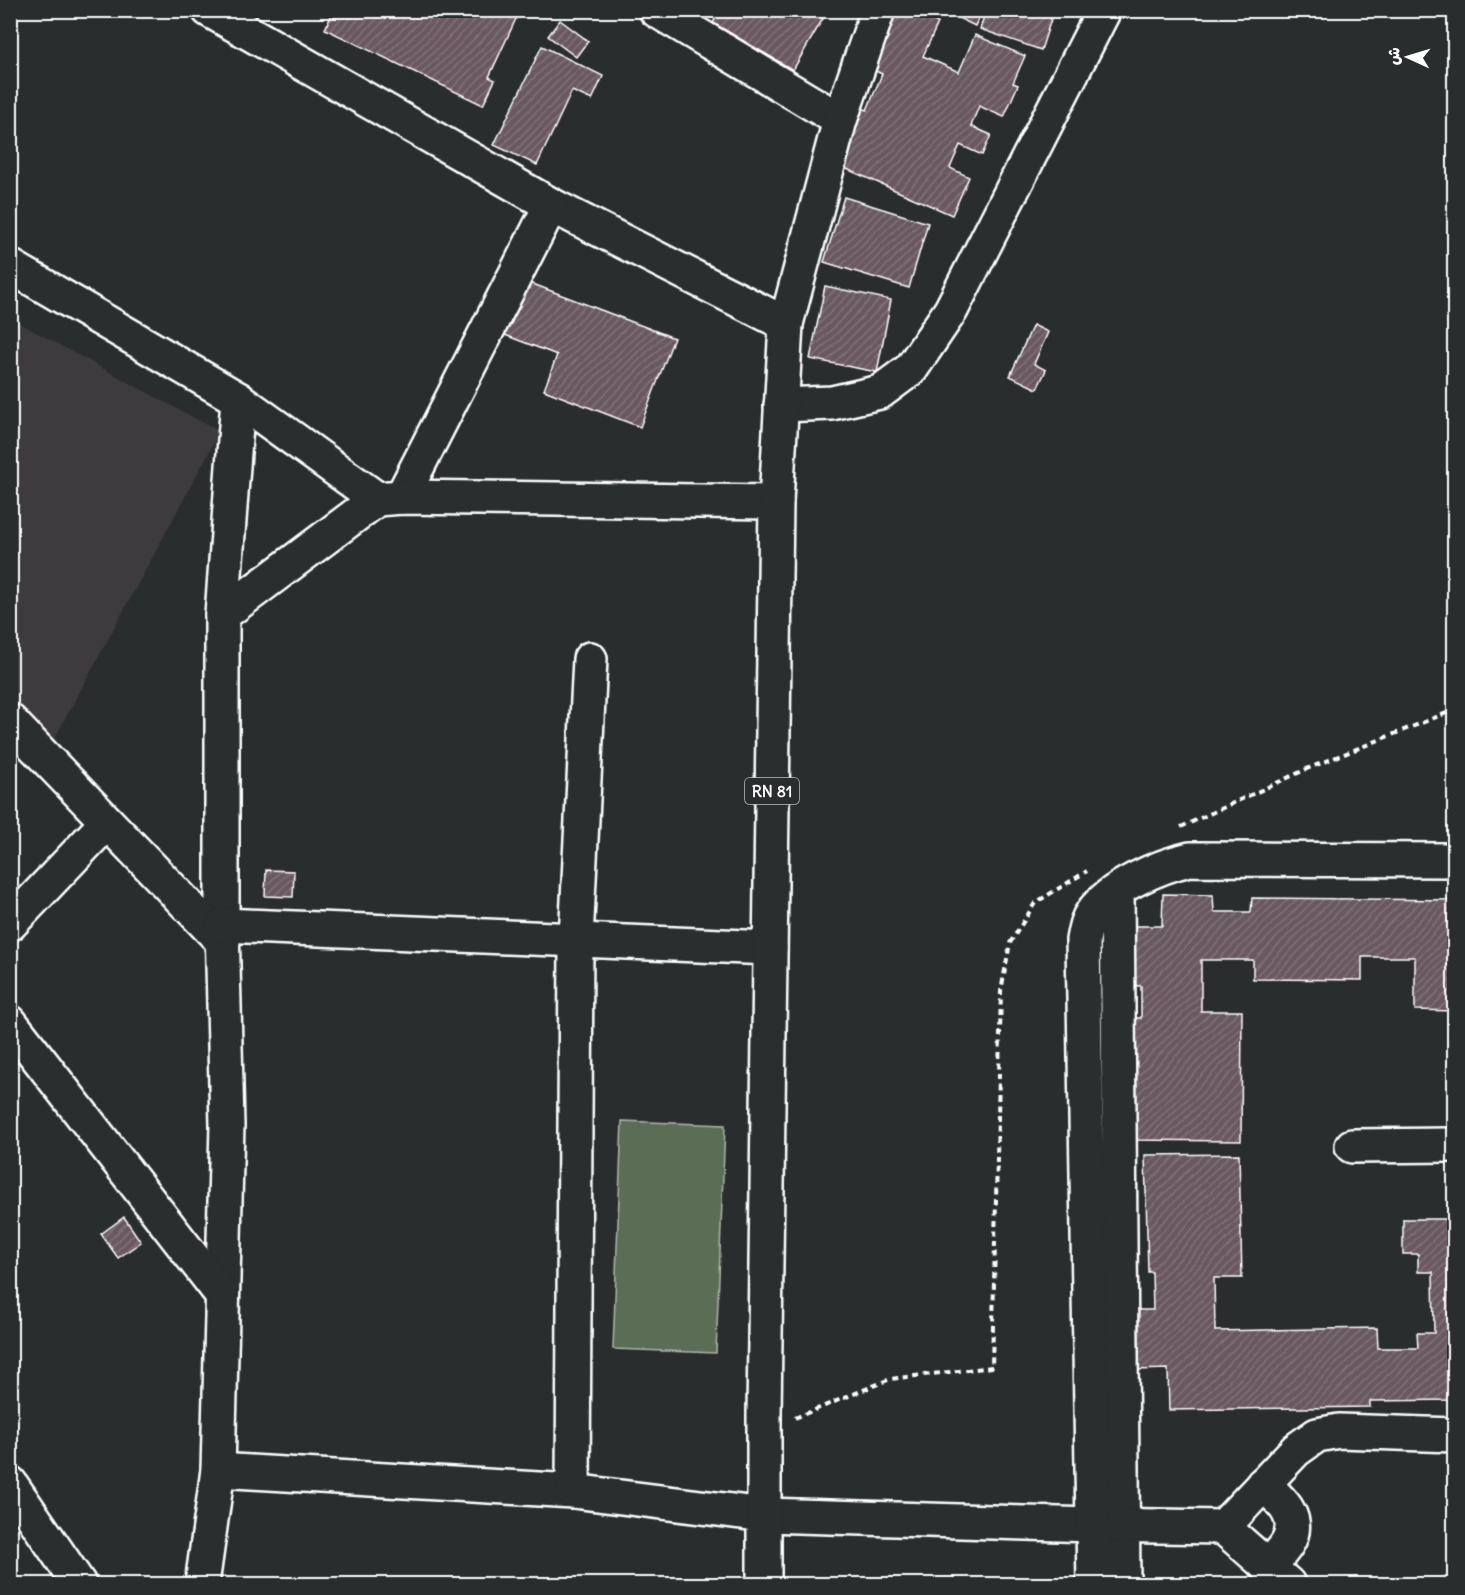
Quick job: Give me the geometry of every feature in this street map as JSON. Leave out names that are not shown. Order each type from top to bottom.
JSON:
[{"type":"main road","points":[[209,10],[551,205],[786,324]]},
{"type":"main road","points":[[656,10],[840,120]]},
{"type":"main road","name":"RN 81","points":[[764,1584],[776,502],[786,324],[840,120],[878,10]]},
{"type":"main road","points":[[782,405],[832,403],[880,392],[911,369],[951,310],[1104,10]]},
{"type":"main road","points":[[222,615],[390,498],[551,205]]},
{"type":"main road","points":[[10,266],[238,399],[390,498],[776,502]]},
{"type":"main road","points":[[202,1584],[218,1470],[227,1125],[223,934],[222,615],[238,399]]},
{"type":"main road","points":[[573,1491],[576,940],[590,659]]},
{"type":"main road","points":[[10,721],[107,822],[223,934],[576,940],[770,948]]},
{"type":"main road","points":[[10,924],[107,822]]},
{"type":"main road","points":[[1123,1584],[1108,1525],[1083,940],[1086,926],[1092,914],[1117,891],[1157,869],[1190,859],[1455,860]]},
{"type":"main road","points":[[10,1022],[222,1295]]},
{"type":"main road","points":[[1352,1146],[1455,1145]]},
{"type":"main road","points":[[1223,1527],[1306,1442],[1328,1433],[1340,1431],[1455,1435]]},
{"type":"main road","points":[[218,1470],[573,1491],[765,1515],[1223,1527],[1278,1575],[1293,1525],[1284,1503],[1263,1484]]},
{"type":"main road","points":[[10,1483],[79,1584]]},
{"type":"main road","points":[[1094,1584],[1108,1525]]},
{"type":"shaded area","points":[[10,318],[220,432],[52,743],[11,696]]},
{"type":"green space","points":[[622,1121],[725,1125],[716,1353],[613,1349]]},
{"type":"building","points":[[334,10],[520,10],[489,77],[495,80],[483,105],[325,29]]},
{"type":"building","points":[[720,10],[828,10],[793,70],[713,23]]},
{"type":"building","points":[[894,10],[910,10],[938,23],[923,56],[959,72],[975,35],[1025,56],[1013,83],[1018,85],[1004,117],[979,106],[971,126],[991,135],[982,155],[960,145],[950,168],[969,177],[952,215],[833,163],[857,106],[867,110],[882,74],[869,68]]},
{"type":"building","points":[[954,10],[982,10],[975,26],[952,15]]},
{"type":"building","points":[[986,10],[1054,10],[1041,50],[980,29]]},
{"type":"building","points":[[560,20],[588,41],[576,57],[548,36]]},
{"type":"building","points":[[542,46],[603,76],[592,100],[572,91],[537,165],[494,145]]},
{"type":"building","points":[[844,197],[928,223],[909,288],[824,262]]},
{"type":"building","points":[[525,281],[674,338],[640,427],[544,390],[557,355],[505,335]]},
{"type":"building","points":[[825,286],[891,300],[877,372],[810,359]]},
{"type":"building","points":[[1033,325],[1048,332],[1034,364],[1046,370],[1037,389],[1010,376]]},
{"type":"building","points":[[266,870],[294,871],[293,897],[265,896]]},
{"type":"building","points":[[1163,894],[1213,895],[1214,912],[1251,912],[1252,898],[1454,900],[1454,1011],[1415,1010],[1415,957],[1362,957],[1362,980],[1253,979],[1253,960],[1201,960],[1201,1011],[1242,1011],[1241,1141],[1129,1140],[1130,1018],[1141,1018],[1141,986],[1124,985],[1125,926],[1162,926]]},
{"type":"building","points":[[1239,1154],[1242,1278],[1214,1278],[1215,1331],[1377,1328],[1378,1348],[1418,1348],[1417,1333],[1434,1333],[1433,1272],[1418,1272],[1418,1254],[1403,1254],[1403,1219],[1454,1219],[1454,1400],[1370,1401],[1370,1407],[1169,1410],[1168,1369],[1135,1370],[1134,1310],[1153,1310],[1152,1272],[1148,1272],[1145,1155]]},
{"type":"building","points":[[124,1217],[141,1242],[118,1258],[101,1234]]}]
